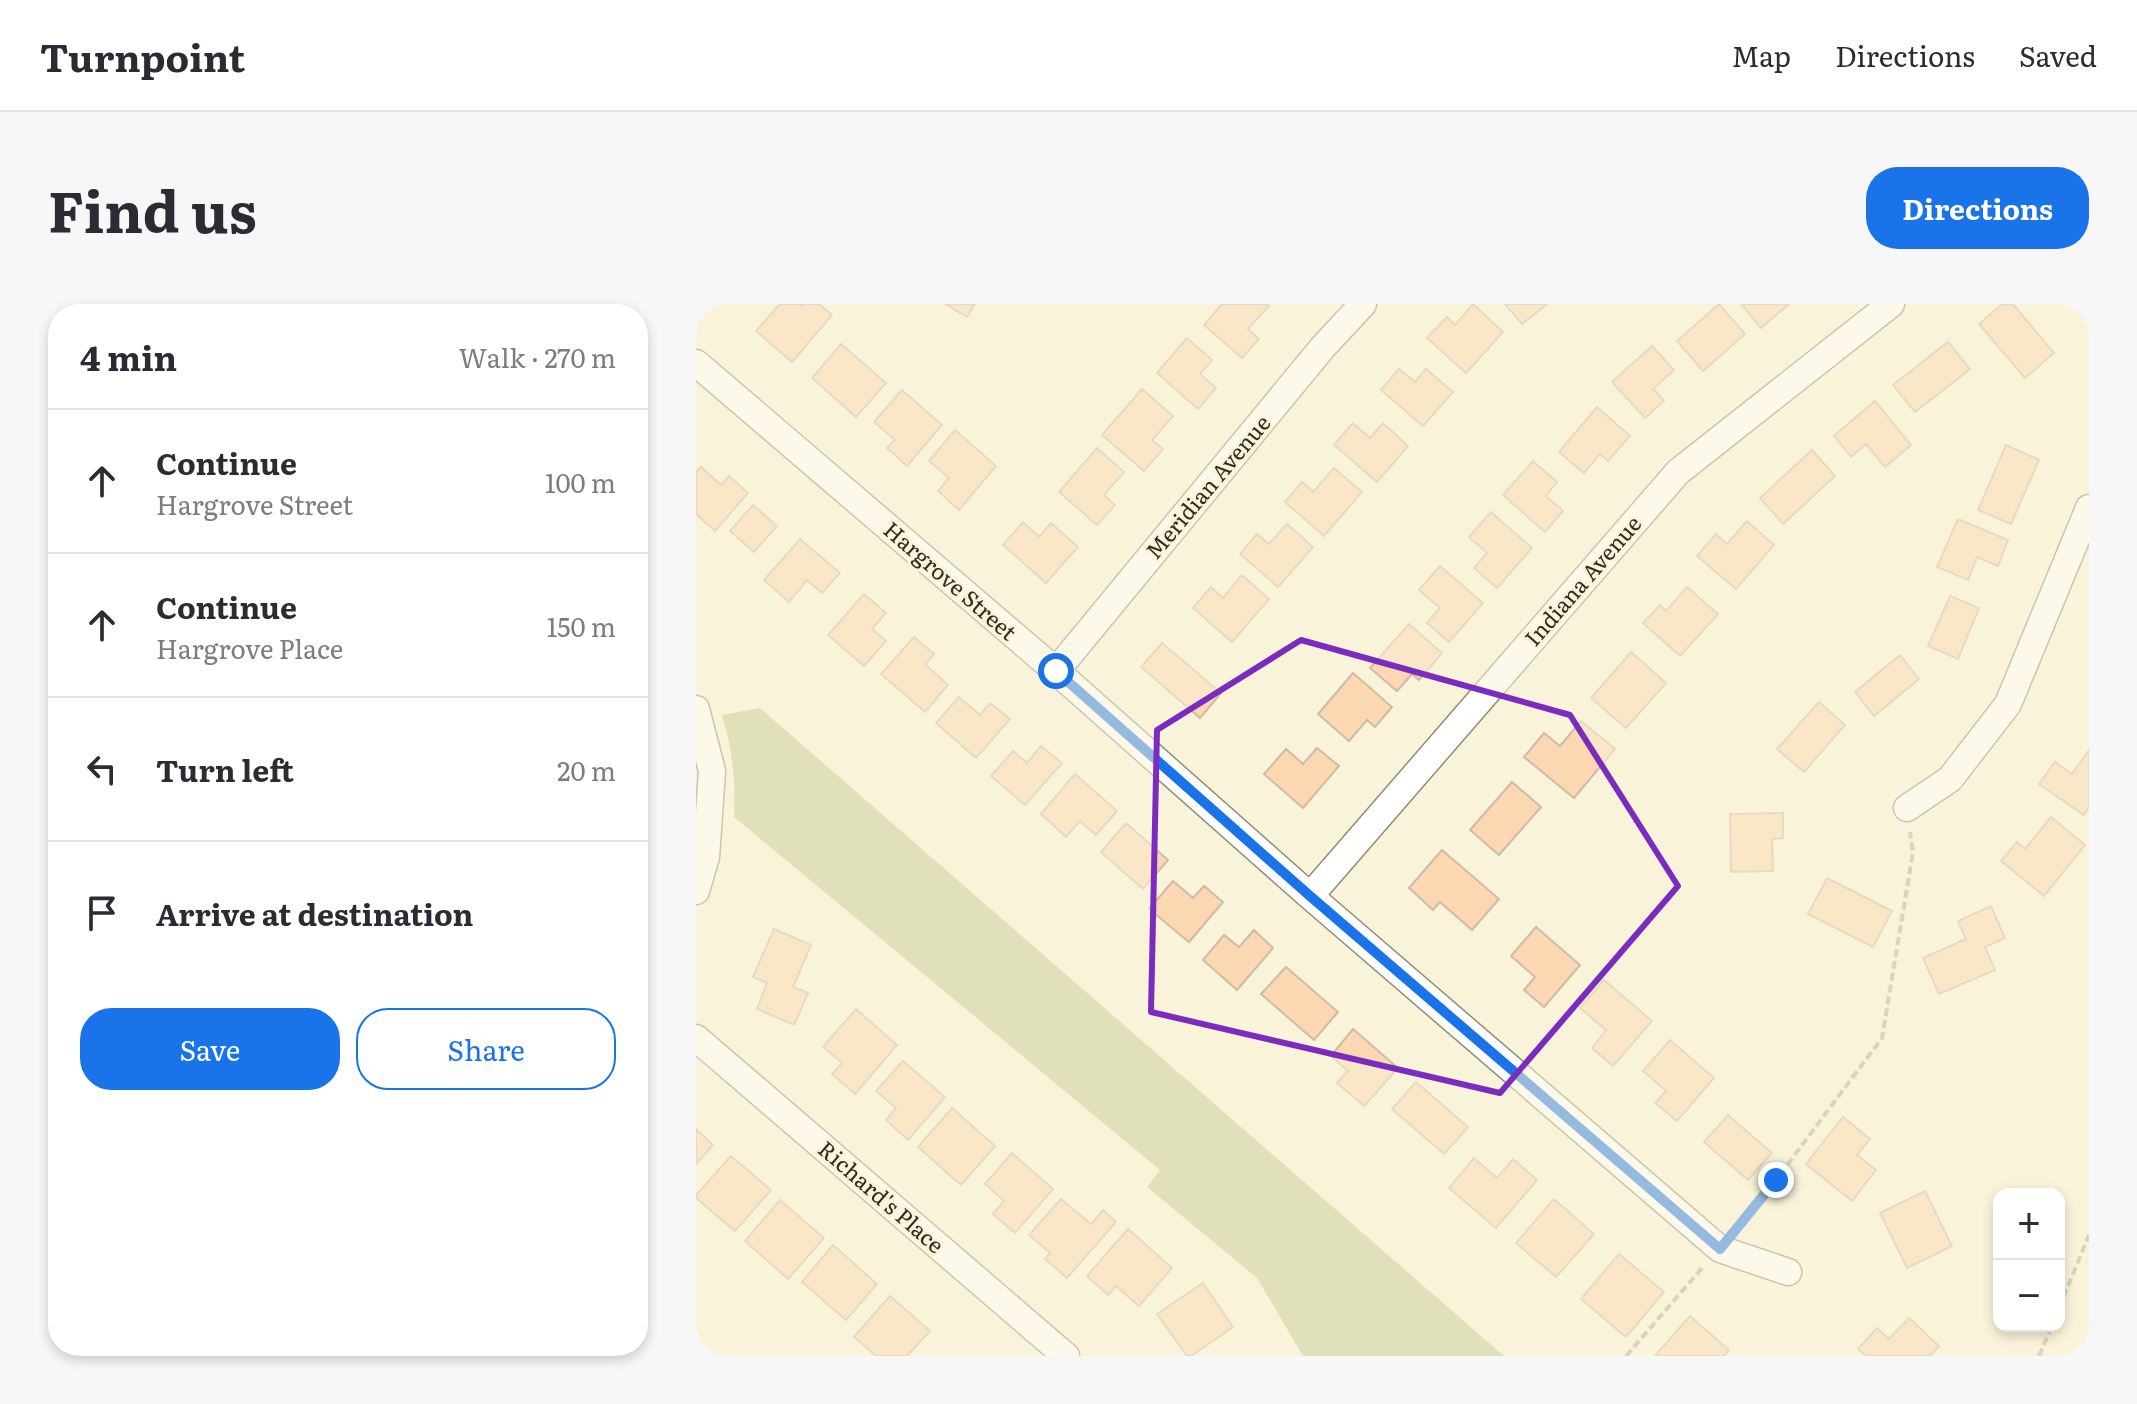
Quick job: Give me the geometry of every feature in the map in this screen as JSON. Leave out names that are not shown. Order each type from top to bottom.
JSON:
[{"type":"street","name":"Meridian Avenue","points":[[1056,671],[1323,347],[1363,304]]},
{"type":"street","name":"Indiana Avenue","points":[[1310,896],[1678,472],[1891,304]]},
{"type":"street","name":"Hargrove Street","points":[[696,363],[1056,671],[1310,896],[1720,1249]]},
{"type":"street","points":[[1907,808],[1950,779],[2008,704],[2089,508]]},
{"type":"street","points":[[696,709],[712,771],[706,857],[696,891]]},
{"type":"street","name":"Richard's Place","points":[[696,1038],[1066,1356]]},
{"type":"street","points":[[1720,1249],[1788,1272]]},
{"type":"path","points":[[1626,1356],[1776,1180],[1882,1038],[1913,852],[1907,808]]},
{"type":"path","points":[[2065,1293],[2089,1235]]},
{"type":"path","points":[[2039,1356],[2049,1332]]},
{"type":"highlighted area","points":[[1301,640],[1570,715],[1678,886],[1500,1093],[1151,1012],[1157,730]]},
{"type":"green space","points":[[760,708],[1504,1356],[1303,1356],[1257,1278],[1147,1187],[1160,1170],[734,817],[732,765],[722,715]]},
{"type":"building","points":[[780,304],[819,304],[832,315],[792,362],[756,331]]},
{"type":"building","points":[[945,304],[975,304],[967,317]]},
{"type":"building","points":[[1222,304],[1269,306],[1248,329],[1259,339],[1242,358],[1204,325]]},
{"type":"building","points":[[1473,304],[1503,332],[1466,373],[1427,338],[1447,317],[1455,325]]},
{"type":"building","points":[[1505,304],[1547,304],[1522,324]]},
{"type":"building","points":[[1719,304],[1745,334],[1703,371],[1677,341]]},
{"type":"building","points":[[1741,304],[1789,304],[1761,328]]},
{"type":"building","points":[[2002,304],[2013,304],[2054,353],[2025,378],[1979,324]]},
{"type":"building","points":[[1187,338],[1212,360],[1200,374],[1216,388],[1198,409],[1157,373]]},
{"type":"building","points":[[1948,342],[1970,369],[1915,412],[1893,385]]},
{"type":"building","points":[[841,344],[886,383],[856,417],[812,378]]},
{"type":"building","points":[[1652,346],[1674,370],[1653,389],[1664,401],[1645,418],[1612,382]]},
{"type":"building","points":[[1399,369],[1415,382],[1426,369],[1453,392],[1423,426],[1381,390]]},
{"type":"building","points":[[1142,389],[1173,416],[1152,440],[1163,449],[1144,471],[1102,435]]},
{"type":"building","points":[[902,390],[942,425],[907,466],[887,448],[895,440],[874,422]]},
{"type":"building","points":[[1875,401],[1911,445],[1885,467],[1866,444],[1851,457],[1834,436]]},
{"type":"building","points":[[1597,407],[1630,436],[1608,461],[1600,454],[1584,473],[1559,452]]},
{"type":"building","points":[[1353,423],[1370,438],[1383,423],[1408,446],[1377,482],[1334,445]]},
{"type":"building","points":[[955,430],[996,466],[959,510],[938,491],[949,478],[929,461]]},
{"type":"building","points":[[2006,445],[2039,460],[2011,524],[1978,510]]},
{"type":"building","points":[[1097,448],[1124,472],[1104,495],[1115,505],[1097,525],[1059,492]]},
{"type":"building","points":[[1812,450],[1835,476],[1783,524],[1760,498]]},
{"type":"building","points":[[1533,461],[1557,482],[1546,496],[1563,511],[1545,532],[1503,495]]},
{"type":"building","points":[[701,467],[721,485],[729,476],[748,493],[715,531],[696,514],[696,472]]},
{"type":"building","points":[[1334,468],[1362,492],[1324,536],[1285,502],[1302,482],[1313,492]]},
{"type":"building","points":[[753,505],[777,526],[754,552],[730,531]]},
{"type":"building","points":[[1491,512],[1532,548],[1497,588],[1474,568],[1487,553],[1469,537]]},
{"type":"building","points":[[1958,519],[2008,540],[1998,566],[1977,557],[1968,580],[1937,567]]},
{"type":"building","points":[[1747,521],[1774,545],[1736,589],[1697,556],[1716,534],[1727,544]]},
{"type":"building","points":[[1023,522],[1039,537],[1051,523],[1078,547],[1046,583],[1003,545]]},
{"type":"building","points":[[1287,524],[1313,547],[1278,587],[1240,554],[1257,534],[1269,544]]},
{"type":"building","points":[[800,539],[840,573],[822,593],[807,580],[789,602],[764,580]]},
{"type":"building","points":[[1440,566],[1483,603],[1449,642],[1427,623],[1440,608],[1419,590]]},
{"type":"building","points":[[1242,575],[1269,599],[1232,642],[1193,608],[1211,587],[1223,598]]},
{"type":"building","points":[[1687,587],[1718,614],[1680,656],[1643,623],[1660,605],[1666,611]]},
{"type":"building","points":[[864,594],[886,613],[872,629],[886,641],[864,666],[828,635]]},
{"type":"building","points":[[1950,596],[1979,608],[1958,659],[1928,646]]},
{"type":"building","points":[[1409,624],[1442,653],[1419,680],[1412,674],[1397,691],[1370,668]]},
{"type":"building","points":[[914,637],[934,654],[925,664],[948,685],[925,712],[881,674]]},
{"type":"building","points":[[1162,643],[1221,693],[1200,718],[1141,667]]},
{"type":"building","points":[[1631,652],[1666,683],[1626,728],[1591,698]]},
{"type":"building","points":[[1900,655],[1919,679],[1874,716],[1855,692]]},
{"type":"building","points":[[1353,673],[1392,707],[1375,727],[1367,720],[1349,741],[1318,714]]},
{"type":"building","points":[[959,697],[980,715],[990,703],[1010,719],[976,758],[936,723]]},
{"type":"building","points":[[1819,702],[1845,725],[1804,772],[1777,749]]},
{"type":"building","points":[[1581,721],[1615,749],[1574,798],[1524,757],[1544,733],[1560,746]]},
{"type":"building","points":[[1041,746],[1062,763],[1025,805],[991,776],[1013,751],[1027,763]]},
{"type":"building","points":[[1317,748],[1339,766],[1303,808],[1264,774],[1286,749],[1303,764]]},
{"type":"building","points":[[2089,750],[2089,807],[2084,815],[2039,784],[2055,762],[2072,774]]},
{"type":"building","points":[[1075,774],[1117,811],[1096,835],[1080,821],[1066,837],[1041,814]]},
{"type":"building","points":[[1512,782],[1541,807],[1499,855],[1470,830]]},
{"type":"building","points":[[1783,813],[1783,838],[1772,839],[1773,871],[1731,872],[1730,814]]},
{"type":"building","points":[[2051,817],[2085,845],[2044,896],[2001,861],[2017,842],[2025,849]]},
{"type":"building","points":[[1126,823],[1168,860],[1143,889],[1101,852]]},
{"type":"building","points":[[1442,850],[1499,899],[1472,930],[1440,902],[1433,910],[1409,888]]},
{"type":"building","points":[[1827,878],[1892,911],[1873,947],[1808,914]]},
{"type":"building","points":[[1173,881],[1193,898],[1204,886],[1223,902],[1189,942],[1149,909]]},
{"type":"building","points":[[1991,906],[2005,938],[1985,947],[1995,970],[1939,994],[1923,958],[1966,939],[1958,921]]},
{"type":"building","points":[[1536,927],[1580,965],[1544,1007],[1524,990],[1535,977],[1511,956]]},
{"type":"building","points":[[774,929],[811,945],[793,987],[808,993],[794,1025],[757,1009],[767,983],[753,977]]},
{"type":"building","points":[[1254,930],[1273,948],[1237,990],[1203,960],[1224,935],[1239,947]]},
{"type":"building","points":[[1286,967],[1338,1012],[1314,1040],[1261,994]]},
{"type":"building","points":[[1604,980],[1652,1021],[1613,1066],[1592,1048],[1606,1030],[1580,1008]]},
{"type":"building","points":[[856,1009],[897,1045],[855,1094],[832,1074],[842,1063],[823,1047]]},
{"type":"building","points":[[1353,1029],[1398,1068],[1364,1106],[1337,1083],[1348,1071],[1331,1056]]},
{"type":"building","points":[[1670,1040],[1714,1078],[1677,1121],[1655,1103],[1666,1091],[1643,1071]]},
{"type":"building","points":[[903,1061],[945,1097],[908,1140],[886,1120],[896,1108],[876,1091]]},
{"type":"building","points":[[1416,1082],[1468,1127],[1444,1154],[1392,1109]]},
{"type":"building","points":[[952,1108],[995,1146],[961,1185],[918,1147]]},
{"type":"building","points":[[1728,1115],[1772,1153],[1748,1180],[1704,1142]]},
{"type":"building","points":[[1843,1117],[1870,1139],[1857,1155],[1876,1170],[1852,1201],[1806,1164]]},
{"type":"building","points":[[696,1129],[713,1145],[696,1164]]},
{"type":"building","points":[[1012,1153],[1053,1189],[1015,1233],[993,1214],[1004,1201],[985,1184]]},
{"type":"building","points":[[731,1156],[771,1190],[735,1231],[696,1198]]},
{"type":"building","points":[[1474,1158],[1497,1178],[1513,1159],[1537,1180],[1496,1228],[1449,1188]]},
{"type":"building","points":[[1925,1191],[1952,1246],[1907,1268],[1880,1213]]},
{"type":"building","points":[[1061,1199],[1091,1224],[1103,1210],[1116,1222],[1067,1278],[1045,1259],[1050,1253],[1029,1235]]},
{"type":"building","points":[[1554,1199],[1594,1234],[1556,1277],[1516,1243]]},
{"type":"building","points":[[780,1200],[824,1238],[788,1279],[745,1241]]},
{"type":"building","points":[[1128,1229],[1172,1268],[1139,1306],[1116,1286],[1108,1295],[1087,1276]]},
{"type":"building","points":[[833,1245],[877,1284],[846,1320],[802,1282]]},
{"type":"building","points":[[1619,1254],[1664,1292],[1626,1337],[1581,1299]]},
{"type":"building","points":[[1203,1283],[1233,1327],[1187,1356],[1157,1314]]},
{"type":"building","points":[[890,1296],[930,1331],[907,1356],[876,1356],[854,1337]]},
{"type":"building","points":[[1690,1316],[1729,1350],[1724,1356],[1655,1356]]},
{"type":"building","points":[[1909,1318],[1939,1346],[1930,1356],[1866,1356],[1858,1349],[1877,1328],[1889,1339]]},
{"type":"route","points":[[1056,671],[1310,896],[1720,1249],[1776,1180]]}]
